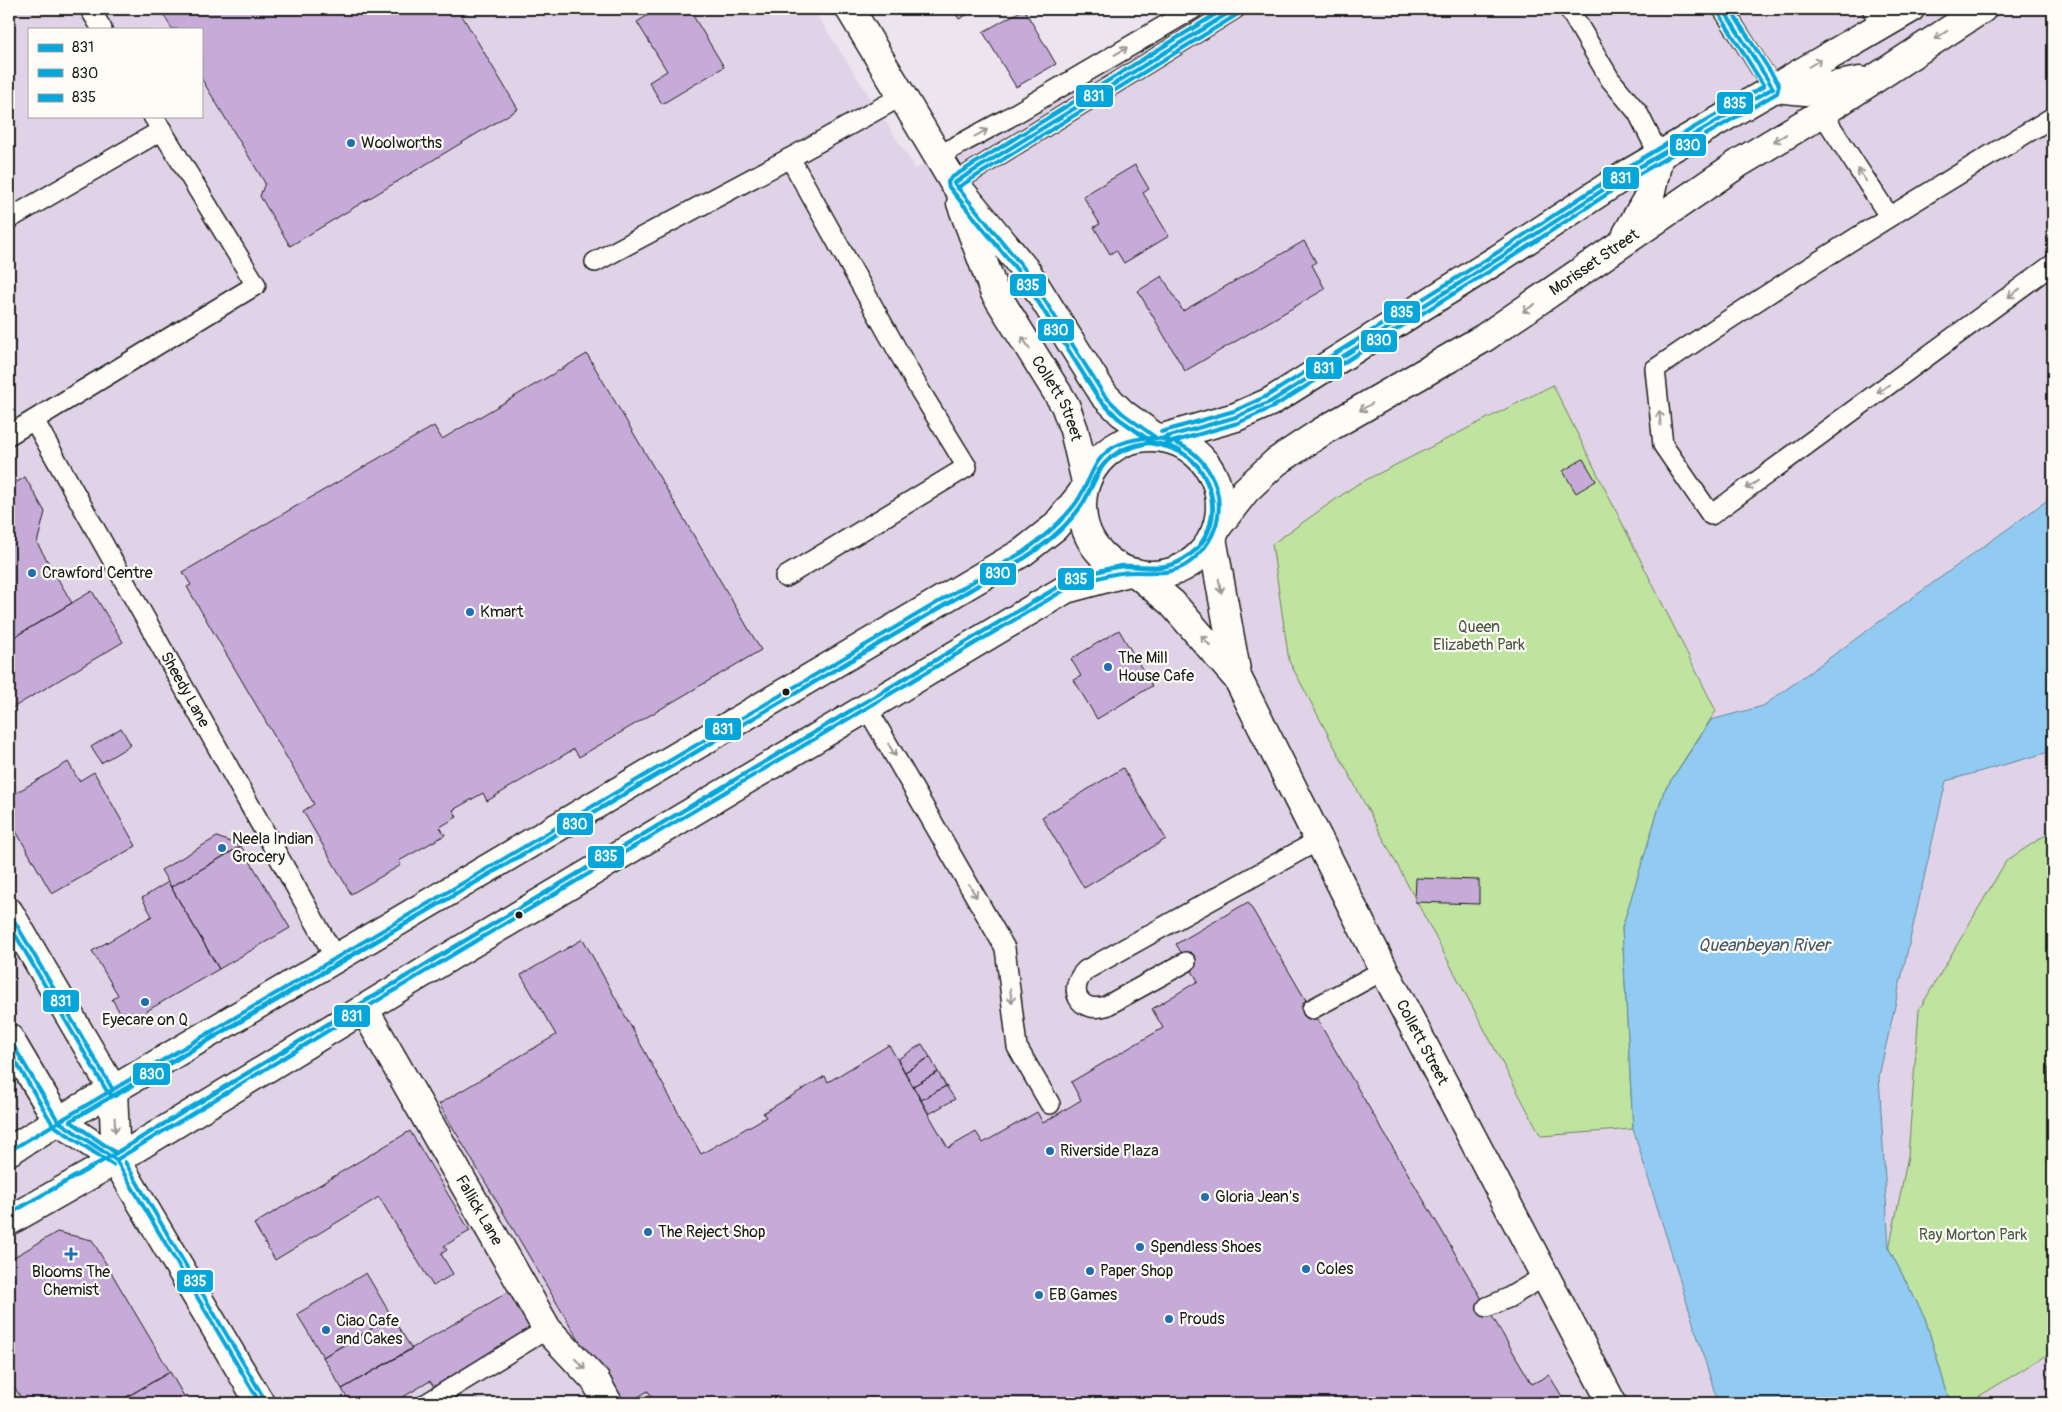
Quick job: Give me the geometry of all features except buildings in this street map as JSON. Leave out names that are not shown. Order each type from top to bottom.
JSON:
[{"type":"street","name":"Collett Street","points":[[850,9],[954,183],[1027,272],[1104,395],[1122,413],[1158,437]]},
{"type":"street","points":[[9,1151],[1023,552],[1056,527],[1084,487],[1095,465],[1117,445],[1135,438],[1158,437],[1236,417],[1270,402],[1659,155],[1773,88],[1877,17],[1910,9]]},
{"type":"street","name":"Morisset Street","points":[[1214,532],[1246,490],[1276,462],[1323,431],[1484,338],[1739,163],[1822,113],[1982,9]]},
{"type":"street","points":[[1773,88],[1806,91],[1833,87],[1880,75]]},
{"type":"street","points":[[1610,251],[1628,234],[1646,202],[1654,182],[1659,155]]},
{"type":"street","name":"Collett Street","points":[[954,183],[994,291],[1065,405],[1074,430],[1084,487]]},
{"type":"street","points":[[9,1221],[116,1160],[364,1008],[1066,589],[1133,572],[1159,574],[1180,568],[1199,555],[1214,532],[1220,501],[1218,488],[1210,470],[1197,455],[1187,447],[1158,437]]},
{"type":"street","points":[[1084,487],[1083,520],[1094,545],[1109,561],[1133,572]]},
{"type":"street","name":"Collett Street","points":[[1214,532],[1238,679]]},
{"type":"street","name":"Collett Street","points":[[1133,572],[1172,603],[1238,679],[1384,970],[1612,1403]]},
{"type":"street","points":[[9,912],[113,1090],[116,1160]]},
{"type":"street","name":"Fallick Lane","points":[[364,1008],[547,1329],[595,1380],[608,1403]]},
{"type":"street","points":[[9,1038],[58,1121],[116,1160],[260,1403]]},
{"type":"lane","points":[[90,9],[101,28]]},
{"type":"lane","points":[[938,156],[1008,118],[1192,9]]},
{"type":"lane","points":[[1722,9],[1773,88]]},
{"type":"lane","points":[[954,183],[1232,10]]},
{"type":"lane","points":[[1573,13],[1610,79],[1641,118],[1659,155]]},
{"type":"lane","points":[[595,262],[902,96]]},
{"type":"lane","points":[[1822,113],[1889,216]]},
{"type":"lane","points":[[2053,117],[1889,216],[1748,305],[1656,369],[1662,445],[1711,514],[2053,264]]},
{"type":"lane","points":[[9,219],[157,123],[256,285],[9,435]]},
{"type":"lane","points":[[785,577],[967,467],[919,389],[790,158]]},
{"type":"lane","name":"Sheedy Lane","points":[[34,420],[336,959]]},
{"type":"lane","points":[[867,708],[1006,948],[1017,1047],[1050,1104]]},
{"type":"lane","points":[[1186,962],[1106,1006],[1096,1009],[1086,1006],[1078,998],[1076,988],[1078,977],[1086,970],[1319,840]]},
{"type":"lane","points":[[1312,1009],[1384,970]]},
{"type":"lane","points":[[1487,1307],[1508,1298],[1545,1276]]},
{"type":"lane","points":[[428,1403],[547,1329]]},
{"type":"shaded area","points":[[9,9],[813,9],[916,169],[1168,9],[2053,9],[2053,1403],[9,1403]]},
{"type":"green space","name":"Queen Elizabeth Park","points":[[1553,385],[1716,711],[1664,791],[1622,928],[1633,1129],[1541,1136],[1289,661],[1272,544],[1356,485]]},
{"type":"green space","name":"Ray Morton Park","points":[[2053,830],[2053,1351],[1968,1403],[1950,1403],[1925,1318],[1889,1249],[1908,1156],[1919,1010],[2006,861]]},
{"type":"water","name":"Queanbeyan River","points":[[2053,496],[2053,751],[1946,781],[1879,1076],[1889,1249],[1925,1318],[1950,1403],[1718,1403],[1633,1129],[1622,928],[1664,791],[1711,720],[1763,706]]},
{"type":"transit line","name":"835","points":[[1151,442],[1118,418],[1099,399],[1022,276],[949,187],[948,182],[951,178],[1224,9]]},
{"type":"transit line","name":"831","points":[[954,183],[1235,9]]},
{"type":"transit line","name":"831","points":[[1723,9],[1773,88]]},
{"type":"transit line","name":"830","points":[[1165,444],[1238,423],[1273,407],[1501,264],[1627,181],[1777,93],[1779,85],[1730,9]]},
{"type":"transit line","name":"835","points":[[1161,432],[1234,411],[1267,396],[1495,254],[1621,171],[1764,86],[1718,12]]},
{"type":"transit line","name":"830","points":[[957,188],[1238,14]]},
{"type":"transit line","name":"831","points":[[1163,438],[1236,417],[1270,402],[1498,259],[1624,176],[1773,88]]},
{"type":"transit line","name":"831","points":[[954,183],[1027,272],[1104,395],[1122,413],[1155,437]]},
{"type":"transit line","name":"830","points":[[949,187],[1022,276],[1099,399],[1118,418],[1152,442],[1180,450]]},
{"type":"transit line","name":"831","points":[[9,1151],[1023,552],[1051,530],[1076,503],[1098,462],[1111,449],[1120,444],[1148,438],[1173,442],[1194,454],[1209,472],[1217,493],[1218,517],[1209,540],[1190,562],[1182,567],[1165,572],[1114,574],[1066,589],[454,954],[116,1160]]},
{"type":"transit line","name":"830","points":[[9,924],[108,1093],[115,1096],[1026,557],[1063,528],[1086,499],[1106,462],[1120,451],[1146,443],[1169,446],[1189,458],[1203,475],[1212,496],[1212,519],[1203,540],[1184,559],[1176,563],[1153,567],[1114,567],[1063,584],[451,949],[113,1155],[9,1214]]},
{"type":"transit line","name":"835","points":[[1148,443],[1167,447],[1184,454],[1203,473],[1207,483],[1212,510],[1210,523],[1206,536],[1189,556],[1177,563],[1163,567],[1117,567],[1063,584],[451,949],[116,1153],[70,1121],[1026,557],[1056,534],[1076,513],[1084,502],[1095,477],[1105,463],[1124,450],[1148,443]]},
{"type":"transit line","name":"831","points":[[9,912],[113,1090]]},
{"type":"transit line","name":"831","points":[[9,1038],[58,1121],[116,1160],[260,1403]]},
{"type":"transit line","name":"830","points":[[9,1050],[53,1125],[113,1165]]},
{"type":"transit line","name":"835","points":[[9,1214],[104,1160]]},
{"type":"transit line","name":"835","points":[[125,1162],[265,1400]]},
{"type":"place","name":"Woolworths","points":[[351,143]]},
{"type":"place","name":"Crawford Centre","points":[[32,573]]},
{"type":"place","name":"Kmart","points":[[470,612]]},
{"type":"place","name":"The Mill House Cafe","points":[[1108,667]]},
{"type":"place","name":"Neela Indian Grocery","points":[[222,848]]},
{"type":"place","name":"Eyecare on Q","points":[[145,1002]]},
{"type":"place","name":"Riverside Plaza","points":[[1050,1151]]},
{"type":"place","name":"Gloria Jean's","points":[[1205,1197]]},
{"type":"place","name":"The Reject Shop","points":[[648,1232]]},
{"type":"place","name":"Spendless Shoes","points":[[1140,1247]]},
{"type":"place","name":"Blooms The Chemist","points":[[71,1254]]},
{"type":"place","name":"Coles","points":[[1306,1269]]},
{"type":"place","name":"Paper Shop","points":[[1090,1271]]},
{"type":"place","name":"EB Games","points":[[1039,1295]]},
{"type":"place","name":"Prouds","points":[[1169,1319]]},
{"type":"place","name":"Ciao Cafe and Cakes","points":[[326,1330]]}]
